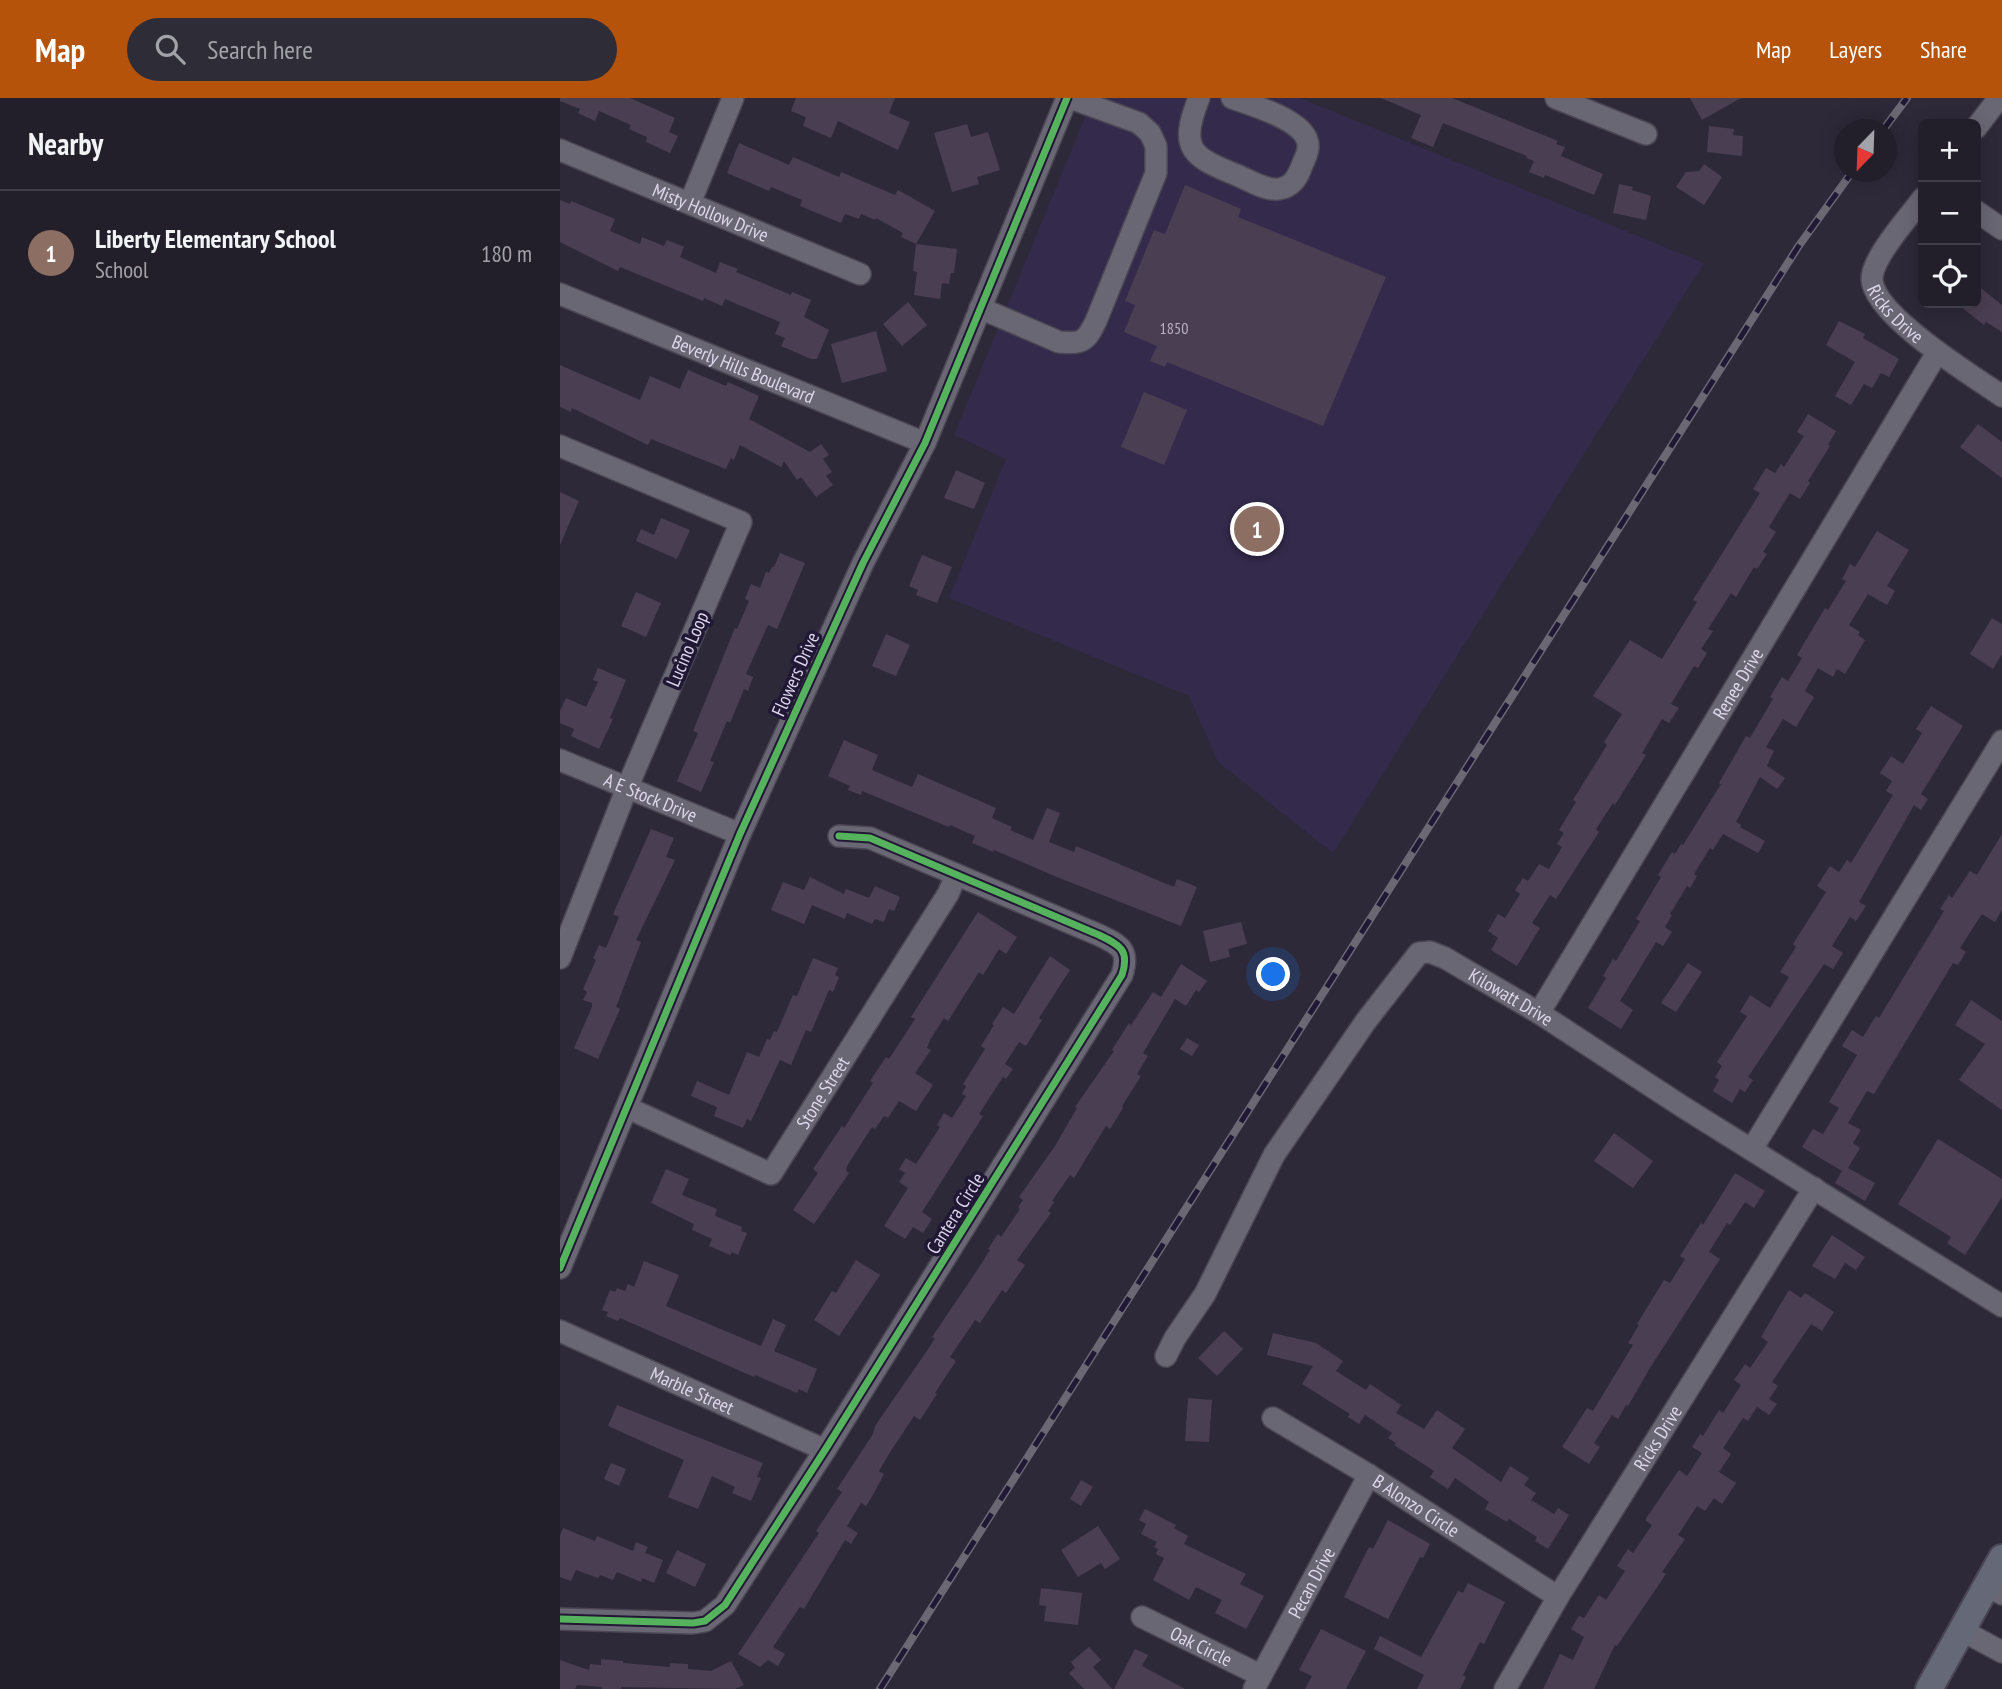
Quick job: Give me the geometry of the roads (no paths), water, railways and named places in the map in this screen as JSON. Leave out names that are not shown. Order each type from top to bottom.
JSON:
[{"type":"main road","points":[[1929,1689],[1961,1630],[1994,1589],[2002,1558]]},
{"type":"street","points":[[690,203],[733,98]]},
{"type":"street","points":[[980,309],[1059,342],[1083,341],[1096,321],[1156,173],[1156,146],[1150,133],[1139,123],[1068,98]]},
{"type":"street","name":"Flowers Drive","points":[[560,1268],[740,834],[863,564],[925,443],[1068,98]]},
{"type":"street","points":[[1199,98],[1189,123],[1191,145],[1197,155],[1208,163],[1277,190],[1296,181],[1308,149],[1307,138],[1300,128],[1232,98]]},
{"type":"street","points":[[1556,98],[1646,134]]},
{"type":"street","points":[[1981,121],[1999,98]]},
{"type":"street","name":"Misty Hollow Drive","points":[[560,150],[860,274]]},
{"type":"street","name":"Ricks Drive","points":[[1918,205],[1881,254],[1872,279],[1881,304],[1937,353],[2002,396]]},
{"type":"street","points":[[1981,214],[2002,229]]},
{"type":"street","name":"Beverly Hills Boulevard","points":[[560,294],[925,443]]},
{"type":"street","name":"Renee Drive","points":[[1539,1013],[1937,353]]},
{"type":"street","name":"Lucino Loop","points":[[560,446],[741,522],[627,788],[560,958]]},
{"type":"street","points":[[1752,1149],[2002,741]]},
{"type":"street","name":"A E Stock Drive","points":[[560,760],[740,834]]},
{"type":"street","name":"Cantera Circle","points":[[560,1619],[693,1623],[705,1621],[725,1605],[1122,975],[1126,963],[1124,952],[1115,943],[870,838],[839,836]]},
{"type":"street","name":"Stone Street","points":[[628,1108],[771,1174],[948,894],[956,875]]},
{"type":"street","name":"Kilowatt Drive","points":[[1166,1356],[1205,1294],[1274,1155],[1366,1021],[1419,953],[1430,952],[1539,1013],[2002,1306]]},
{"type":"street","name":"Ricks Drive","points":[[1505,1689],[1558,1597],[1814,1188]]},
{"type":"street","name":"Marble Street","points":[[560,1331],[825,1450]]},
{"type":"street","name":"B Alonzo Circle","points":[[1273,1418],[1369,1475],[1558,1597]]},
{"type":"street","name":"Pecan Drive","points":[[1257,1682],[1369,1475]]},
{"type":"street","name":"Oak Circle","points":[[1142,1617],[1257,1682]]},
{"type":"street","points":[[1961,1630],[2002,1652]]},
{"type":"railway","points":[[1891,119],[1907,98]]},
{"type":"railway","points":[[880,1689],[1798,247],[1845,182]]},
{"type":"place","name":"Liberty Elementary School","points":[[1257,529]]}]
